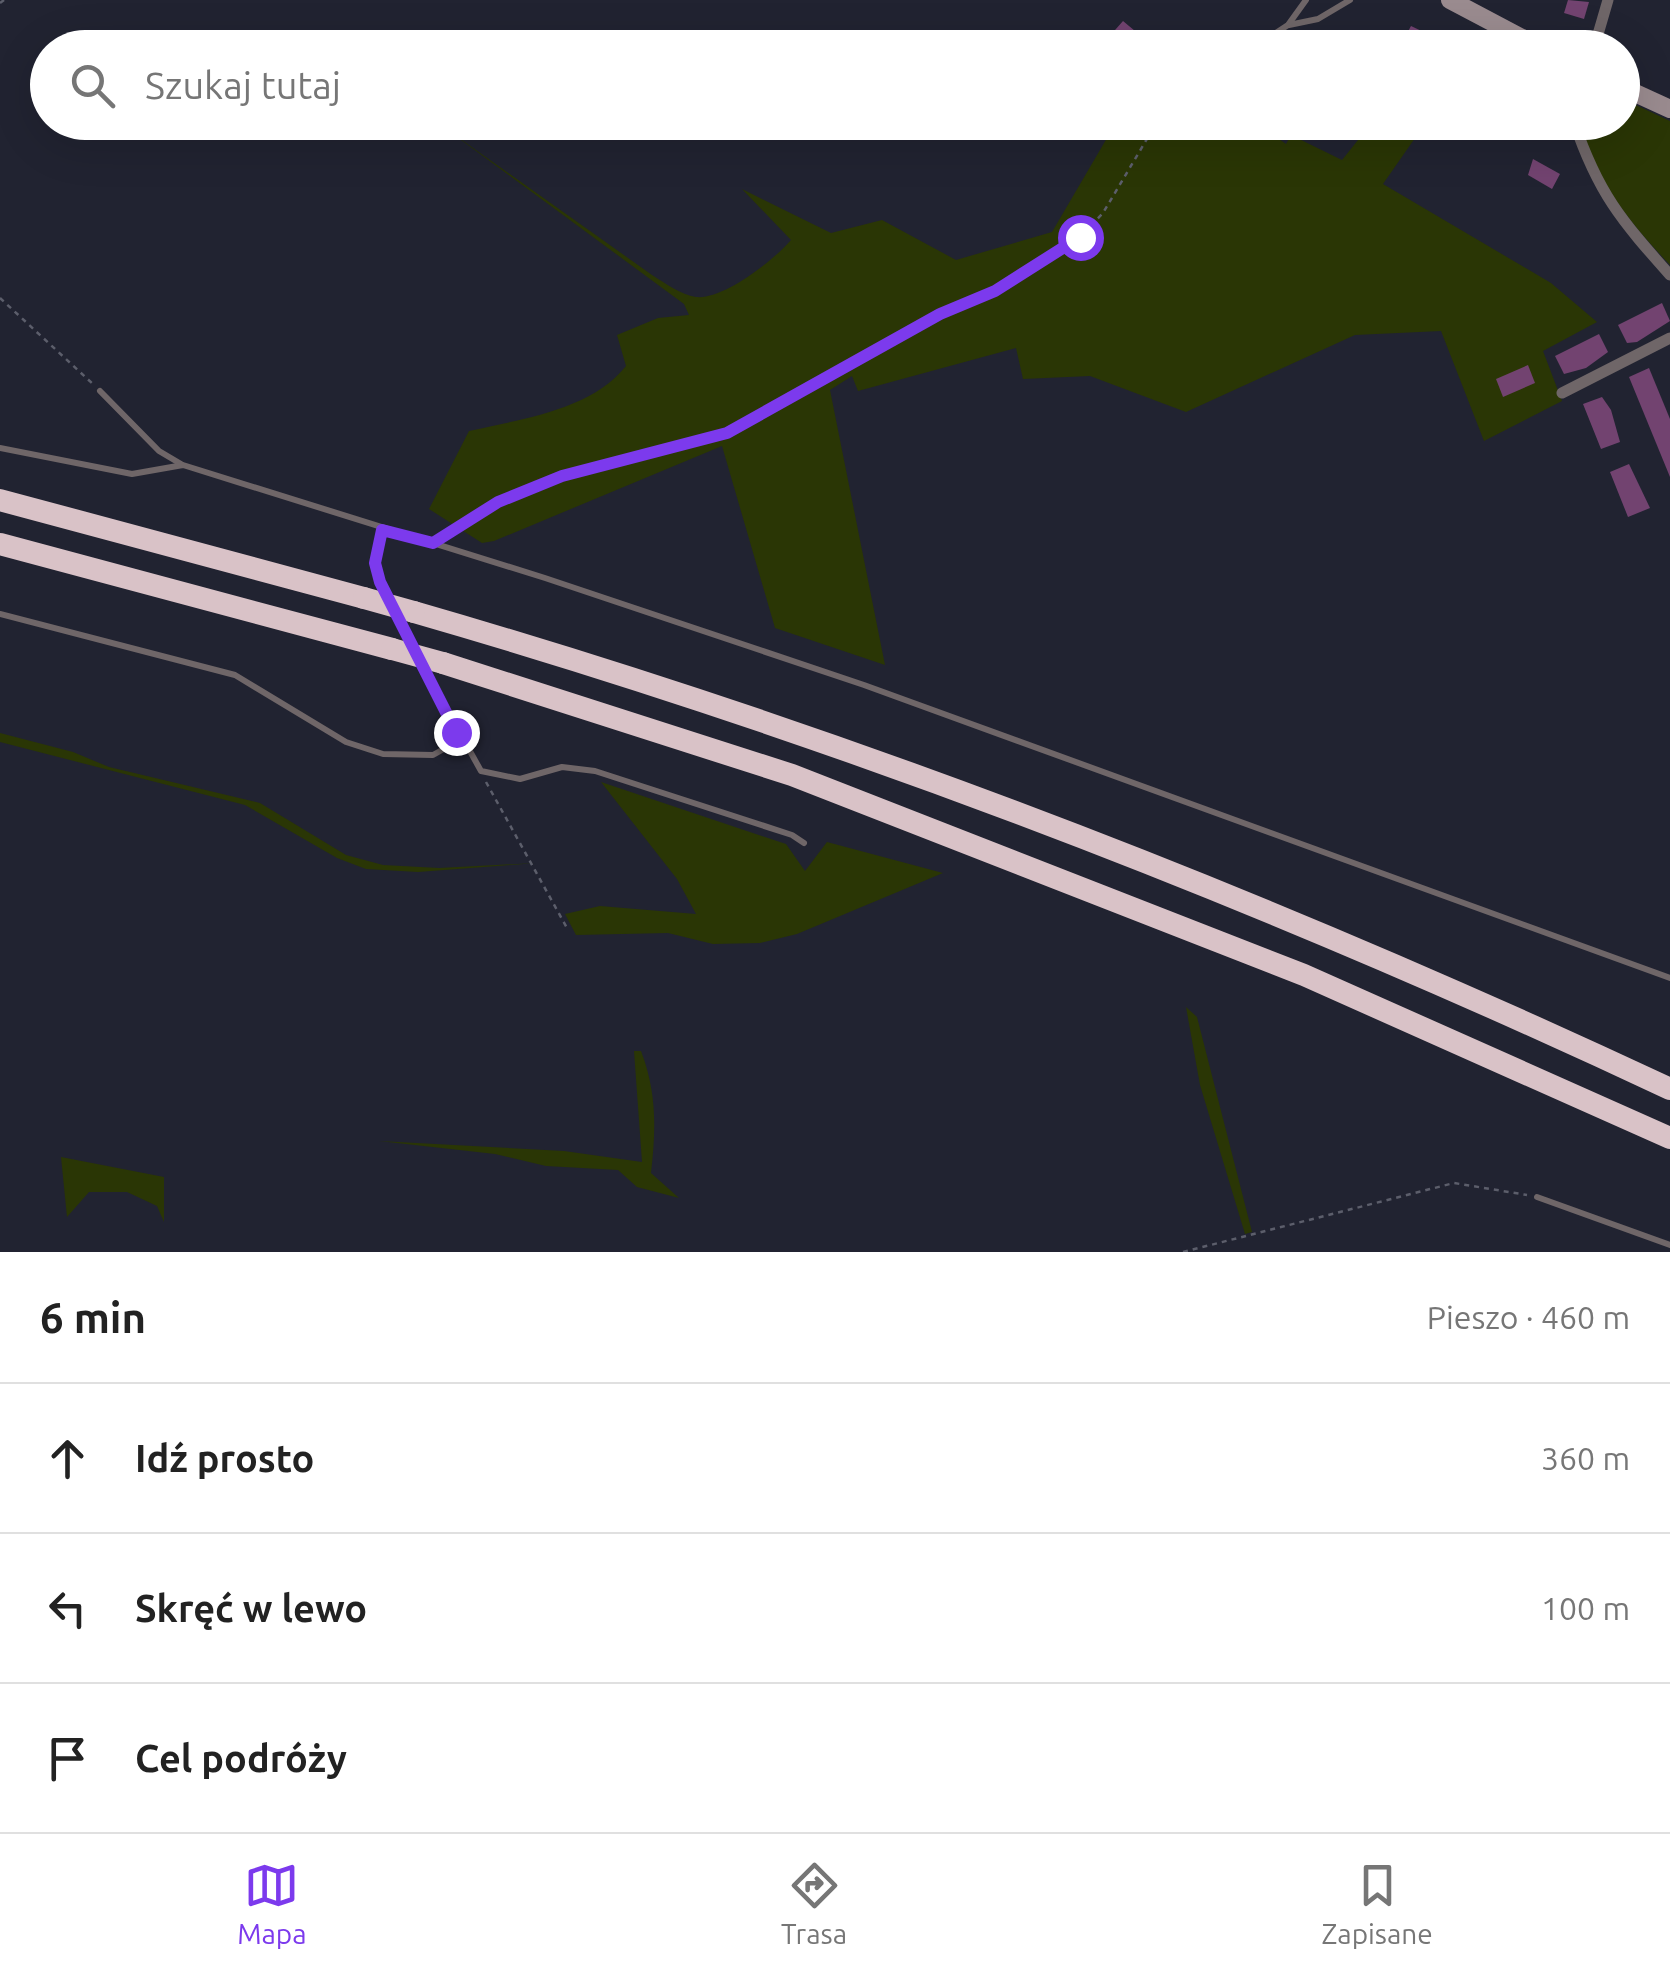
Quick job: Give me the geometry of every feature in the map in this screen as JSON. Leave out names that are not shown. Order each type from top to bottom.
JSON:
[{"type":"highway","points":[[0,500],[414,612],[798,733],[1144,862],[1670,1088]]},
{"type":"highway","points":[[0,544],[442,663],[792,775],[1304,975],[1670,1138]]},
{"type":"street","points":[[1450,0],[1507,30]]},
{"type":"street","points":[[1599,30],[1608,0]]},
{"type":"street","points":[[1640,96],[1670,110]]},
{"type":"street","points":[[1581,140],[1596,182],[1615,214],[1670,275]]},
{"type":"street","points":[[1562,393],[1670,338]]},
{"type":"lane","points":[[1288,25],[1306,0]]},
{"type":"lane","points":[[1280,30],[1318,18],[1350,0]]},
{"type":"lane","points":[[100,391],[159,450],[183,465],[433,543],[937,710],[1670,978]]},
{"type":"lane","points":[[0,448],[132,474],[183,465]]},
{"type":"lane","points":[[382,530],[375,563],[380,582],[456,732],[481,772],[520,778],[562,767],[595,771],[792,835],[804,844]]},
{"type":"lane","points":[[0,614],[234,675],[346,742],[383,754],[433,755],[449,746],[456,732]]},
{"type":"lane","points":[[1537,1197],[1670,1245]]},
{"type":"path","points":[[433,543],[498,502],[562,476],[727,433],[940,314],[1023,275],[1080,237],[1103,212],[1147,140]]},
{"type":"path","points":[[0,298],[100,391]]},
{"type":"path","points":[[481,772],[567,928]]},
{"type":"path","points":[[1183,1252],[1454,1183],[1537,1197]]},
{"type":"green space","points":[[1640,107],[1670,121],[1670,265],[1616,199],[1586,140],[1640,140]]},
{"type":"green space","points":[[461,140],[652,275],[696,297],[733,286],[761,268],[791,240],[742,189],[831,233],[882,220],[956,260],[1052,232],[1106,140],[1280,140],[1286,144],[1288,140],[1301,140],[1342,160],[1358,140],[1414,140],[1383,184],[1551,283],[1597,322],[1543,351],[1562,401],[1484,441],[1441,331],[1355,335],[1186,412],[1090,376],[1023,379],[1016,348],[858,391],[852,376],[830,390],[885,665],[775,628],[722,446],[494,541],[482,543],[429,509],[469,431],[533,417],[594,393],[626,366],[617,335],[658,318],[689,315],[684,304]]},
{"type":"green space","points":[[0,733],[73,752],[109,767],[260,803],[346,855],[383,865],[439,868],[536,863],[418,872],[366,869],[337,858],[245,805],[0,742]]},
{"type":"green space","points":[[601,782],[786,844],[805,871],[827,842],[943,873],[797,934],[760,943],[713,944],[668,933],[576,935],[565,914],[600,906],[696,914],[677,879]]},
{"type":"green space","points":[[1186,1007],[1197,1017],[1252,1232],[1245,1234],[1200,1085]]},
{"type":"green space","points":[[634,1051],[641,1051],[653,1096],[651,1173],[679,1198],[637,1187],[618,1170],[546,1166],[495,1154],[379,1141],[564,1151],[642,1162]]},
{"type":"green space","points":[[61,1157],[164,1177],[164,1222],[157,1206],[127,1192],[89,1192],[67,1217]]},
{"type":"building","points":[[1568,0],[1589,2],[1584,19],[1564,13]]},
{"type":"building","points":[[1123,21],[1134,30],[1115,30]]},
{"type":"building","points":[[1533,159],[1560,174],[1552,189],[1528,175]]},
{"type":"building","points":[[1662,303],[1670,321],[1637,342],[1627,343],[1618,325]]},
{"type":"building","points":[[1599,334],[1608,352],[1586,368],[1564,374],[1555,356]]},
{"type":"building","points":[[1528,365],[1535,383],[1503,397],[1496,379]]},
{"type":"building","points":[[1649,368],[1670,419],[1670,477],[1629,377]]},
{"type":"building","points":[[1602,397],[1611,410],[1620,442],[1601,449],[1583,404]]},
{"type":"building","points":[[1629,464],[1650,508],[1628,517],[1610,472]]},
{"type":"route","points":[[456,732],[380,582],[375,563],[382,530],[433,543],[498,502],[562,476],[727,433],[809,391],[940,314],[995,291],[1080,237]]}]
